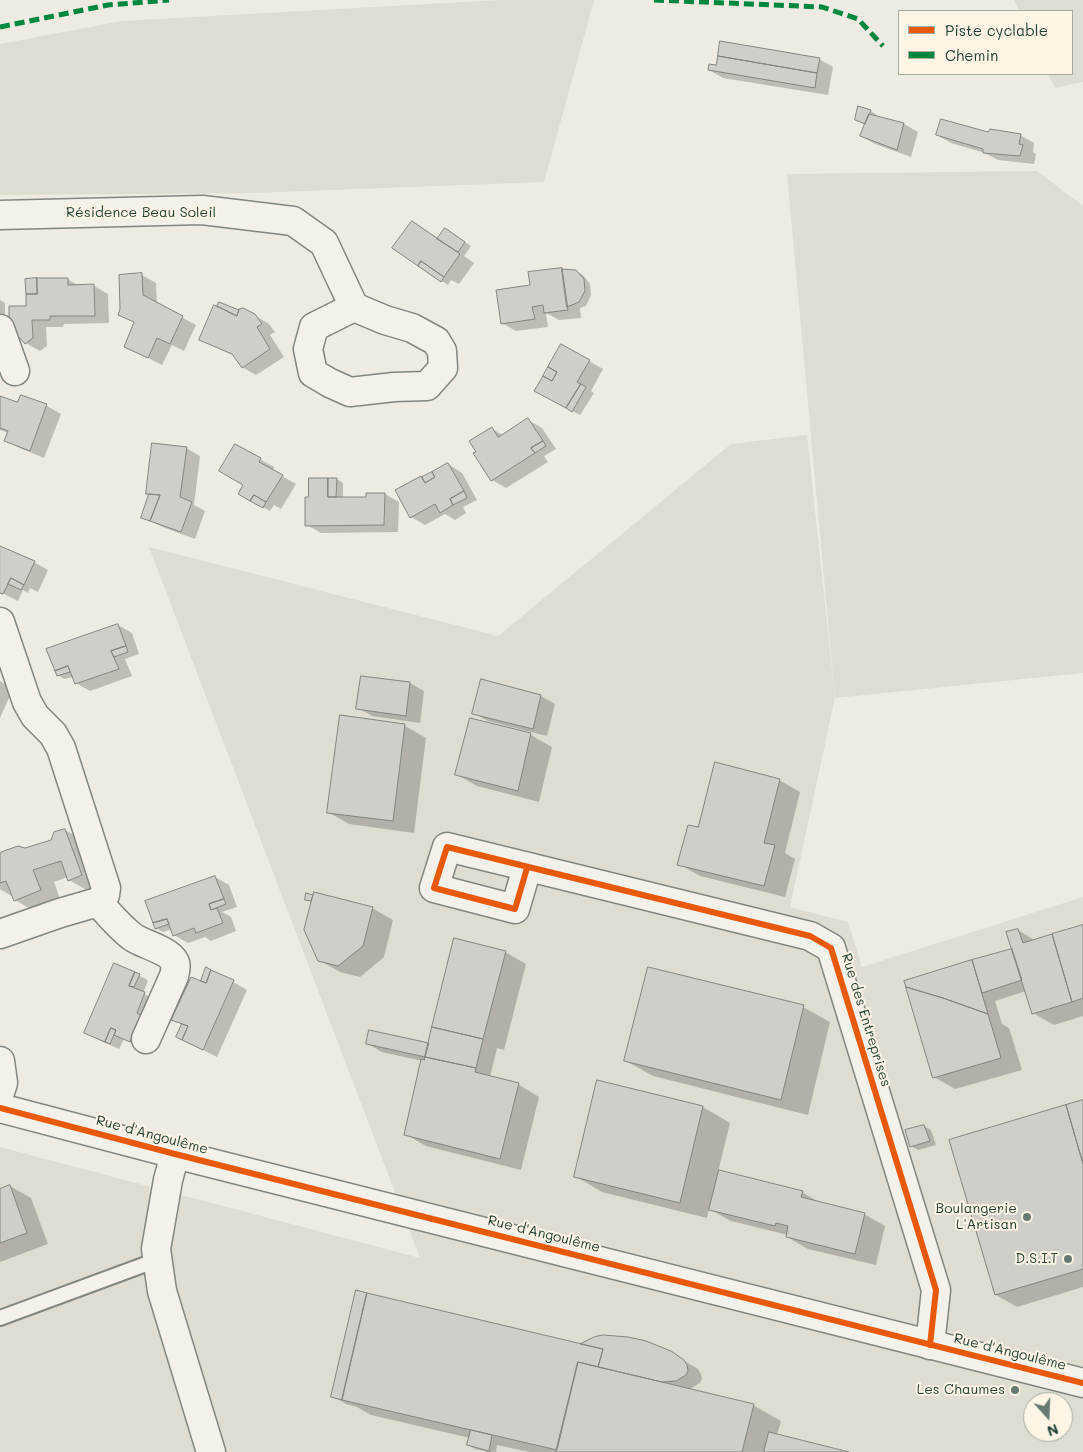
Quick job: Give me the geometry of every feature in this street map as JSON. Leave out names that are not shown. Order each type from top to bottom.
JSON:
[{"type":"street","name":"Résidence Beau Soleil","points":[[0,215],[202,210],[293,222],[324,242],[354,307]]},
{"type":"street","points":[[354,307],[385,320],[412,328],[436,341],[442,351],[442,368],[427,386],[394,387],[350,392],[313,373],[308,349],[314,327],[354,307]]},
{"type":"street","points":[[0,329],[15,371]]},
{"type":"street","points":[[0,622],[27,702],[35,716],[53,734],[61,748],[106,888],[105,895],[98,902],[60,912],[0,934]]},
{"type":"street","name":"Rue des Entreprises","points":[[527,868],[810,936],[831,948],[936,1290],[930,1345]]},
{"type":"street","points":[[98,902],[134,938],[169,955],[174,960],[176,966],[174,976],[146,1040]]},
{"type":"street","points":[[0,1061],[3,1082],[0,1092]]},
{"type":"street","name":"Rue d'Angoulême","points":[[0,1108],[175,1154],[1083,1383]]},
{"type":"street","points":[[175,1154],[168,1180],[156,1249],[162,1291],[211,1452]]},
{"type":"lane","points":[[0,1318],[158,1260]]},
{"type":"shaded area","points":[[500,0],[594,0],[544,182],[252,193],[0,195],[0,44],[122,21]]},
{"type":"shaded area","points":[[1014,0],[1083,0],[1083,82],[1055,88],[1048,75],[1073,75],[1073,10],[1019,10]]},
{"type":"shaded area","points":[[1037,171],[1083,206],[1083,673],[835,698],[787,174]]},
{"type":"shaded area","points":[[807,435],[835,698],[790,907],[848,922],[862,967],[1083,897],[1083,1452],[0,1452],[0,1147],[420,1258],[149,547],[498,636],[731,444]]},
{"type":"building","points":[[720,41],[820,58],[817,73],[718,56]]},
{"type":"building","points":[[718,56],[817,73],[815,88],[708,70],[709,64],[716,65]]},
{"type":"building","points":[[858,106],[871,110],[865,124],[855,120]]},
{"type":"building","points":[[869,114],[904,123],[897,150],[860,136]]},
{"type":"building","points":[[941,119],[988,132],[990,129],[1021,134],[1019,144],[1023,145],[1020,156],[983,153],[983,149],[936,135]]},
{"type":"building","points":[[412,221],[460,254],[444,277],[421,261],[418,266],[392,248]]},
{"type":"building","points":[[445,228],[465,242],[458,252],[437,239]]},
{"type":"building","points":[[421,261],[444,277],[441,282],[418,266]]},
{"type":"building","points":[[562,268],[568,310],[544,313],[543,305],[532,307],[535,319],[501,324],[496,290],[530,285],[528,272]]},
{"type":"building","points":[[562,269],[576,270],[584,279],[585,291],[579,302],[567,307]]},
{"type":"building","points":[[142,273],[143,295],[183,316],[170,344],[157,338],[148,358],[124,347],[134,322],[118,315],[120,309],[119,275]]},
{"type":"building","points":[[37,278],[68,278],[68,285],[94,284],[95,316],[50,316],[50,320],[32,320],[33,338],[25,344],[9,326],[9,306],[26,306],[26,294],[37,294]]},
{"type":"building","points":[[37,278],[37,294],[26,294],[25,279]]},
{"type":"building","points":[[219,302],[239,310],[237,316],[217,306]]},
{"type":"building","points":[[214,305],[237,316],[239,309],[243,308],[255,314],[262,324],[257,327],[270,349],[242,368],[232,354],[199,340]]},
{"type":"building","points":[[561,344],[590,360],[577,382],[581,384],[566,408],[534,391],[543,376],[552,381],[557,372],[548,367]]},
{"type":"building","points":[[548,367],[557,372],[552,381],[543,376]]},
{"type":"building","points":[[581,384],[586,387],[572,412],[566,408]]},
{"type":"building","points":[[21,395],[47,404],[30,451],[4,441],[8,431],[0,428],[0,396],[17,402]]},
{"type":"building","points":[[528,418],[543,441],[531,448],[535,453],[491,481],[473,453],[476,452],[469,441],[492,427],[498,437]]},
{"type":"building","points":[[543,441],[546,446],[535,453],[531,448]]},
{"type":"building","points":[[152,443],[187,447],[180,497],[192,502],[181,532],[150,521],[160,495],[146,494]]},
{"type":"building","points":[[235,444],[261,458],[259,462],[283,475],[266,502],[254,495],[250,501],[238,494],[243,485],[219,471]]},
{"type":"building","points":[[448,463],[464,491],[450,499],[453,505],[440,513],[435,504],[410,518],[395,490],[421,476],[425,483],[435,477],[432,472]]},
{"type":"building","points":[[432,472],[435,477],[425,483],[422,477]]},
{"type":"building","points":[[309,478],[328,478],[328,497],[366,497],[366,493],[385,493],[384,525],[305,526],[305,497],[308,497]]},
{"type":"building","points":[[328,478],[337,478],[336,497],[328,497]]},
{"type":"building","points":[[464,491],[467,498],[453,505],[450,499]]},
{"type":"building","points":[[149,494],[160,495],[150,521],[141,518]]},
{"type":"building","points":[[254,495],[266,502],[263,508],[250,501]]},
{"type":"building","points":[[0,546],[35,561],[24,585],[11,578],[3,594],[0,593]]},
{"type":"building","points":[[11,578],[24,585],[21,590],[8,584]]},
{"type":"building","points":[[118,624],[126,646],[111,651],[119,669],[75,684],[68,666],[55,671],[46,649]]},
{"type":"building","points":[[126,646],[128,652],[114,657],[111,651]]},
{"type":"building","points":[[68,666],[70,672],[57,676],[55,671]]},
{"type":"building","points":[[361,676],[410,682],[406,716],[356,709]]},
{"type":"building","points":[[481,679],[541,695],[533,729],[472,714]]},
{"type":"building","points":[[340,715],[405,724],[393,821],[327,813]]},
{"type":"building","points":[[470,718],[531,733],[518,791],[455,775]]},
{"type":"building","points":[[715,762],[780,779],[764,843],[775,845],[764,886],[677,865],[688,825],[698,827]]},
{"type":"building","points":[[65,829],[82,875],[68,881],[61,861],[33,870],[41,890],[14,901],[6,881],[0,883],[1,852],[18,846],[25,848],[51,840],[54,832]]},
{"type":"building","points":[[215,876],[224,899],[209,904],[211,910],[217,908],[223,923],[196,933],[194,928],[173,936],[167,919],[153,923],[145,901]]},
{"type":"building","points":[[314,892],[373,907],[363,946],[338,966],[318,961],[304,930]]},
{"type":"building","points":[[306,893],[313,895],[311,901],[305,900]]},
{"type":"building","points":[[224,899],[226,904],[211,910],[209,904]]},
{"type":"building","points":[[167,919],[169,924],[155,929],[153,923]]},
{"type":"building","points":[[1083,925],[1083,998],[1072,1002],[1052,934]]},
{"type":"building","points":[[1018,929],[1023,943],[1052,934],[1072,1002],[1032,1014],[1006,932]]},
{"type":"building","points":[[454,938],[506,951],[483,1039],[432,1027]]},
{"type":"building","points":[[1012,949],[1022,980],[982,993],[972,960]]},
{"type":"building","points":[[972,960],[988,1014],[906,987],[904,981]]},
{"type":"building","points":[[114,963],[135,972],[129,986],[145,992],[137,1013],[142,1016],[130,1042],[114,1035],[116,1030],[111,1028],[105,1042],[84,1033]]},
{"type":"building","points":[[206,967],[211,970],[206,983],[201,981]]},
{"type":"building","points":[[648,967],[804,1005],[781,1100],[624,1061]]},
{"type":"building","points":[[211,970],[234,980],[203,1050],[182,1040],[188,1026],[171,1020],[191,977],[206,983]]},
{"type":"building","points":[[135,972],[140,974],[134,987],[129,986]]},
{"type":"building","points":[[906,987],[988,1014],[1001,1058],[933,1078]]},
{"type":"building","points":[[182,1024],[188,1026],[182,1040],[176,1037]]},
{"type":"building","points":[[432,1027],[483,1039],[476,1068],[425,1057]]},
{"type":"building","points":[[111,1028],[116,1030],[110,1044],[105,1042]]},
{"type":"building","points":[[369,1030],[429,1043],[425,1057],[366,1044]]},
{"type":"building","points":[[425,1057],[476,1068],[475,1072],[519,1083],[500,1159],[404,1135],[421,1059],[424,1060]]},
{"type":"building","points":[[597,1080],[703,1106],[680,1203],[574,1177]]},
{"type":"building","points":[[1083,1100],[1083,1164],[1066,1105]]},
{"type":"building","name":"Boulangerie L'Artisan","points":[[1066,1105],[1083,1164],[1083,1269],[995,1295],[949,1140]]},
{"type":"building","points":[[924,1125],[930,1141],[910,1147],[905,1130]]},
{"type":"building","points":[[719,1170],[803,1191],[801,1197],[865,1213],[855,1254],[786,1237],[788,1226],[776,1223],[775,1226],[709,1210]]},
{"type":"building","points":[[10,1185],[27,1233],[0,1243],[0,1189]]},
{"type":"building","points":[[356,1290],[367,1293],[342,1400],[331,1397]]},
{"type":"building","points":[[367,1293],[603,1349],[598,1367],[578,1362],[557,1450],[342,1400]]},
{"type":"building","points":[[603,1335],[646,1341],[671,1351],[684,1360],[688,1371],[686,1375],[676,1381],[662,1382],[598,1367],[603,1349],[580,1344]]},
{"type":"building","points":[[578,1362],[754,1404],[742,1452],[556,1452]]},
{"type":"building","points":[[471,1430],[492,1435],[489,1451],[467,1445]]},
{"type":"building","points":[[769,1432],[849,1452],[764,1452]]},
{"type":"marked path","points":[[0,27],[108,5],[169,0]]},
{"type":"marked path","points":[[654,0],[822,7],[858,19],[883,46]]},
{"type":"cycle path","points":[[527,868],[515,909],[434,888],[447,847],[810,936],[831,948],[936,1290],[930,1345]]},
{"type":"cycle path","points":[[0,1108],[175,1154],[1083,1383]]},
{"type":"place","name":"Boulangerie L'Artisan","points":[[1027,1217]]},
{"type":"place","name":"D.S.I.T","points":[[1068,1259]]},
{"type":"place","name":"Les Chaumes","points":[[1015,1390]]}]
